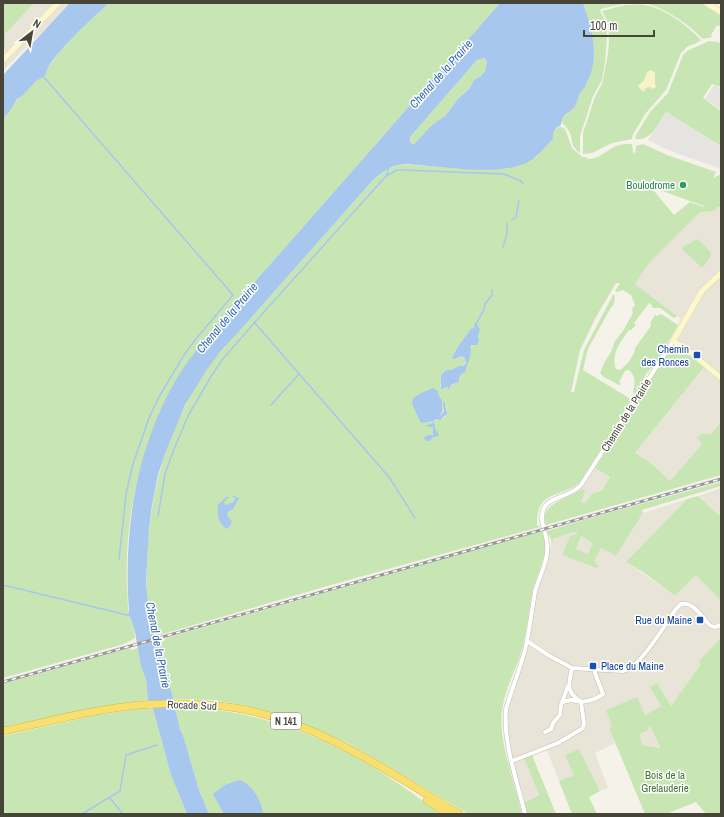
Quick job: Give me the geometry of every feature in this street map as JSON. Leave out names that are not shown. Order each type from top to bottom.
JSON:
[{"type":"highway","name":"Rocade Sud","points":[[3,731],[103,710],[138,706],[192,703],[237,708],[291,723],[330,740],[373,762],[459,814]]},
{"type":"highway","name":"Rocade Sud","points":[[373,762],[448,814]]},
{"type":"street","points":[[3,60],[58,3]]},
{"type":"street","points":[[706,3],[721,12]]},
{"type":"street","points":[[712,3],[721,8]]},
{"type":"street","name":"Chemin de la Prairie","points":[[543,526],[542,516],[546,505],[553,499],[575,490],[581,485],[673,341],[702,291],[721,273]]},
{"type":"street","points":[[673,341],[689,351],[721,378]]},
{"type":"street","points":[[525,814],[507,739],[505,719],[506,709],[527,641],[531,612],[536,591],[548,552],[548,541],[545,533]]},
{"type":"street","points":[[527,641],[548,655],[572,668],[624,671],[630,669],[648,649],[681,604],[689,604],[694,607],[711,626],[715,627],[721,625]]},
{"type":"street","points":[[544,732],[551,728],[553,723],[560,715],[572,668]]},
{"type":"street","points":[[563,702],[571,700],[581,702],[592,700],[603,694],[595,669]]},
{"type":"street","points":[[512,760],[558,743],[583,728],[584,723],[581,702],[571,695],[569,682]]},
{"type":"shaded area","points":[[3,3],[74,3],[21,52],[3,71]]},
{"type":"shaded area","points":[[714,85],[721,89],[721,109],[705,99]]},
{"type":"shaded area","points":[[666,112],[721,146],[721,169],[668,150],[648,140]]},
{"type":"shaded area","points":[[721,190],[721,422],[670,481],[651,463],[635,453],[704,367],[677,346],[673,345],[669,340],[681,319],[635,284],[649,263]]},
{"type":"shaded area","points":[[595,468],[610,477],[602,490],[592,494],[586,502],[581,503],[582,489],[579,491]]},
{"type":"shaded area","points":[[721,488],[721,517],[698,496]]},
{"type":"shaded area","points":[[687,499],[627,562],[675,596],[696,575],[721,601],[721,668],[701,664],[671,707],[650,687],[661,706],[645,715],[609,727],[615,743],[595,753],[608,788],[600,791],[579,749],[574,775],[559,781],[547,750],[524,758],[539,795],[520,805],[509,766],[504,727],[536,595],[553,539],[574,532],[616,556],[643,513]]},
{"type":"shaded area","points":[[650,726],[661,748],[642,745],[640,734],[647,731]]},
{"type":"green space","points":[[3,3],[34,3],[5,34],[5,47],[3,50]]},
{"type":"green space","points":[[109,3],[500,3],[239,300],[236,301],[221,323],[180,374],[166,401],[145,452],[132,504],[127,559],[127,588],[128,611],[135,638],[124,644],[3,678],[3,122],[16,101],[47,69],[60,51]]},
{"type":"green space","points":[[583,3],[626,3],[601,9],[600,11],[606,22],[607,35],[605,63],[602,80],[593,96],[580,136],[580,153],[574,147],[569,131],[561,121],[564,116],[574,107],[579,94],[589,79],[592,66],[592,39],[589,21]]},
{"type":"green space","points":[[646,3],[701,3],[721,16],[721,27],[717,25],[711,35],[712,37],[703,39],[677,18],[662,9]]},
{"type":"green space","points":[[625,5],[644,5],[659,9],[682,23],[701,40],[688,46],[681,53],[666,90],[646,113],[633,134],[632,139],[612,143],[592,153],[583,154],[583,133],[595,97],[602,84],[608,54],[608,22],[602,11]]},
{"type":"green space","points":[[709,41],[718,42],[721,44],[721,87],[712,84],[703,98],[721,111],[721,146],[666,112],[654,131],[646,137],[635,139],[650,112],[668,93],[683,55],[687,51]]},
{"type":"green space","points":[[485,58],[487,63],[485,71],[481,76],[474,80],[469,89],[458,99],[445,116],[433,124],[414,144],[412,144],[410,142],[410,137],[477,60]]},
{"type":"green space","points":[[559,126],[565,129],[572,148],[582,157],[587,157],[587,159],[595,158],[616,146],[624,144],[632,144],[633,152],[635,154],[636,146],[643,144],[667,155],[716,172],[713,178],[721,174],[720,207],[717,207],[715,211],[700,212],[649,263],[635,284],[677,316],[674,318],[660,308],[653,308],[649,303],[634,323],[636,325],[629,330],[617,348],[614,359],[616,369],[620,370],[630,360],[634,354],[635,348],[651,326],[650,323],[655,315],[657,316],[661,314],[678,325],[656,363],[646,374],[637,392],[634,394],[633,392],[634,380],[633,375],[629,370],[625,371],[619,382],[621,384],[619,385],[604,377],[600,373],[615,341],[623,331],[633,313],[632,309],[635,305],[631,295],[623,290],[617,292],[615,291],[620,283],[616,283],[596,317],[580,350],[571,392],[574,392],[584,350],[613,295],[615,295],[614,304],[588,349],[583,370],[631,399],[624,411],[624,414],[580,482],[573,487],[545,500],[541,505],[538,514],[537,525],[540,527],[345,581],[156,636],[148,611],[146,579],[150,519],[154,495],[175,426],[198,383],[217,355],[225,347],[226,343],[251,318],[372,181],[386,170],[398,165],[505,169],[536,157],[553,139],[553,133]],"holes":[[[654,188],[704,206],[704,207],[690,202],[674,215],[654,191]],[[478,323],[479,341],[470,347],[468,362],[465,370],[460,375],[459,382],[440,388],[441,375],[446,370],[463,366],[466,362],[465,358],[461,356],[455,359],[457,348]],[[419,394],[442,404],[442,412],[439,418],[443,412],[445,402],[446,404],[447,410],[444,418],[434,420],[436,432],[430,441],[434,432],[433,427],[430,425],[433,423],[433,420],[413,398]]]},
{"type":"green space","points":[[698,239],[710,251],[711,256],[703,267],[701,267],[682,249],[682,247]]},
{"type":"green space","points":[[673,345],[677,346],[704,367],[635,453],[651,463],[670,481],[702,444],[697,438],[701,434],[711,434],[721,422],[721,475],[546,525],[546,512],[552,505],[582,489],[585,490],[581,503],[586,502],[592,494],[602,490],[610,477],[595,468]]},
{"type":"green space","points":[[721,482],[721,486],[642,510],[643,513],[616,556],[601,548],[594,561],[599,566],[597,568],[562,555],[570,536],[578,534],[574,532],[553,539],[552,545],[551,539],[547,532],[590,518]],"holes":[[[581,536],[593,543],[588,554],[576,549]]]},
{"type":"green space","points":[[698,496],[721,517],[721,601],[696,575],[675,596],[643,572],[626,562],[687,499]]},
{"type":"green space","points":[[542,531],[545,546],[543,560],[533,589],[523,646],[506,694],[501,722],[502,735],[508,762],[522,814],[468,814],[348,743],[288,717],[244,705],[212,700],[173,699],[164,673],[158,643],[164,641],[166,638]]},
{"type":"green space","name":"Bois de la Grelauderie","points":[[719,640],[721,642],[721,814],[706,814],[696,802],[666,814],[645,814],[609,728],[612,726],[606,710],[637,697],[645,715],[661,706],[650,687],[657,683],[671,706],[701,664],[699,661]],"holes":[[[650,726],[660,747],[642,745],[640,734],[647,731]]]},
{"type":"green space","points":[[129,648],[131,650],[138,648],[141,667],[146,679],[148,700],[94,708],[3,727],[3,684]]},
{"type":"green space","points":[[190,707],[226,711],[259,718],[292,728],[323,741],[354,756],[383,773],[440,814],[209,814],[199,790],[183,735],[180,731],[175,708]]},
{"type":"green space","points":[[138,709],[153,709],[171,775],[187,814],[3,814],[3,736],[97,715]]},
{"type":"green space","points":[[579,749],[600,791],[589,797],[597,814],[572,814],[559,781],[574,775],[565,755]]},
{"type":"green space","points":[[532,755],[556,814],[527,814],[524,803],[539,795],[524,758]]},
{"type":"sand","points":[[651,70],[655,73],[656,87],[653,89],[650,87],[646,88],[644,92],[638,86],[644,80],[647,72]]},
{"type":"water","points":[[70,3],[109,3],[63,48],[49,67],[46,74],[37,80],[23,95],[17,99],[3,122],[3,75]]},
{"type":"water","name":"Chenal de la Prairie","points":[[500,3],[583,3],[593,39],[593,67],[585,87],[579,94],[575,106],[564,116],[561,125],[557,127],[553,133],[553,139],[541,152],[526,163],[503,169],[478,170],[405,164],[394,166],[381,174],[372,181],[220,352],[206,371],[185,405],[158,475],[149,529],[146,582],[149,616],[162,659],[164,673],[171,690],[180,730],[183,735],[199,790],[209,814],[187,814],[171,775],[153,709],[148,700],[146,679],[141,667],[135,632],[130,617],[127,615],[129,612],[128,550],[136,488],[143,458],[153,429],[165,401],[180,373],[209,334]],"holes":[[[485,58],[487,63],[485,71],[481,76],[474,80],[469,89],[458,99],[445,116],[433,124],[414,144],[412,144],[410,142],[410,137],[477,60]]]},
{"type":"water","points":[[477,321],[480,329],[478,336],[479,341],[477,345],[472,345],[470,347],[471,352],[465,372],[460,375],[459,382],[451,385],[449,389],[447,387],[440,389],[441,375],[446,370],[463,366],[466,363],[465,358],[461,356],[455,359],[452,358],[457,348],[471,329],[475,328],[474,325]]},
{"type":"water","points":[[433,388],[438,391],[439,397],[442,400],[442,412],[439,418],[444,411],[443,402],[445,402],[447,414],[440,420],[434,420],[436,431],[439,434],[438,436],[433,437],[430,441],[427,441],[423,438],[428,435],[433,435],[433,427],[425,426],[433,423],[433,421],[421,423],[412,404],[413,398]]},
{"type":"water","points":[[232,496],[239,498],[233,509],[227,514],[232,521],[227,529],[220,521],[218,515],[218,505],[226,497],[229,497],[224,502],[225,505],[234,502],[235,498]]},
{"type":"water","points":[[239,780],[248,785],[256,794],[261,804],[263,814],[224,814],[213,794],[225,785]]},
{"type":"waterway","name":"Chenal de la Prairie","points":[[43,76],[233,295],[184,355],[159,397],[149,418],[133,464],[126,494],[119,560]]},
{"type":"waterway","points":[[158,516],[165,474],[174,449],[189,414],[212,375],[222,360],[255,322],[386,176],[389,168]]},
{"type":"waterway","points":[[386,176],[397,170],[504,174],[521,181],[523,184]]},
{"type":"waterway","points":[[512,220],[516,217],[519,200]]},
{"type":"waterway","points":[[503,247],[507,234],[507,223]]},
{"type":"waterway","points":[[477,322],[484,310],[485,304],[492,295],[492,290]]},
{"type":"waterway","points":[[254,322],[389,477],[415,518]]},
{"type":"waterway","points":[[271,405],[299,374]]},
{"type":"waterway","points":[[3,585],[127,615]]},
{"type":"waterway","points":[[82,814],[120,791],[126,755],[157,745]]},
{"type":"waterway","points":[[109,797],[123,814]]},
{"type":"railway","points":[[3,682],[721,479]]},
{"type":"place","name":"Boulodrome","points":[[683,185]]},
{"type":"place","name":"Chemin des Ronces","points":[[697,355]]},
{"type":"place","name":"Rue du Maine","points":[[700,620]]},
{"type":"place","name":"Place du Maine","points":[[593,666]]}]
